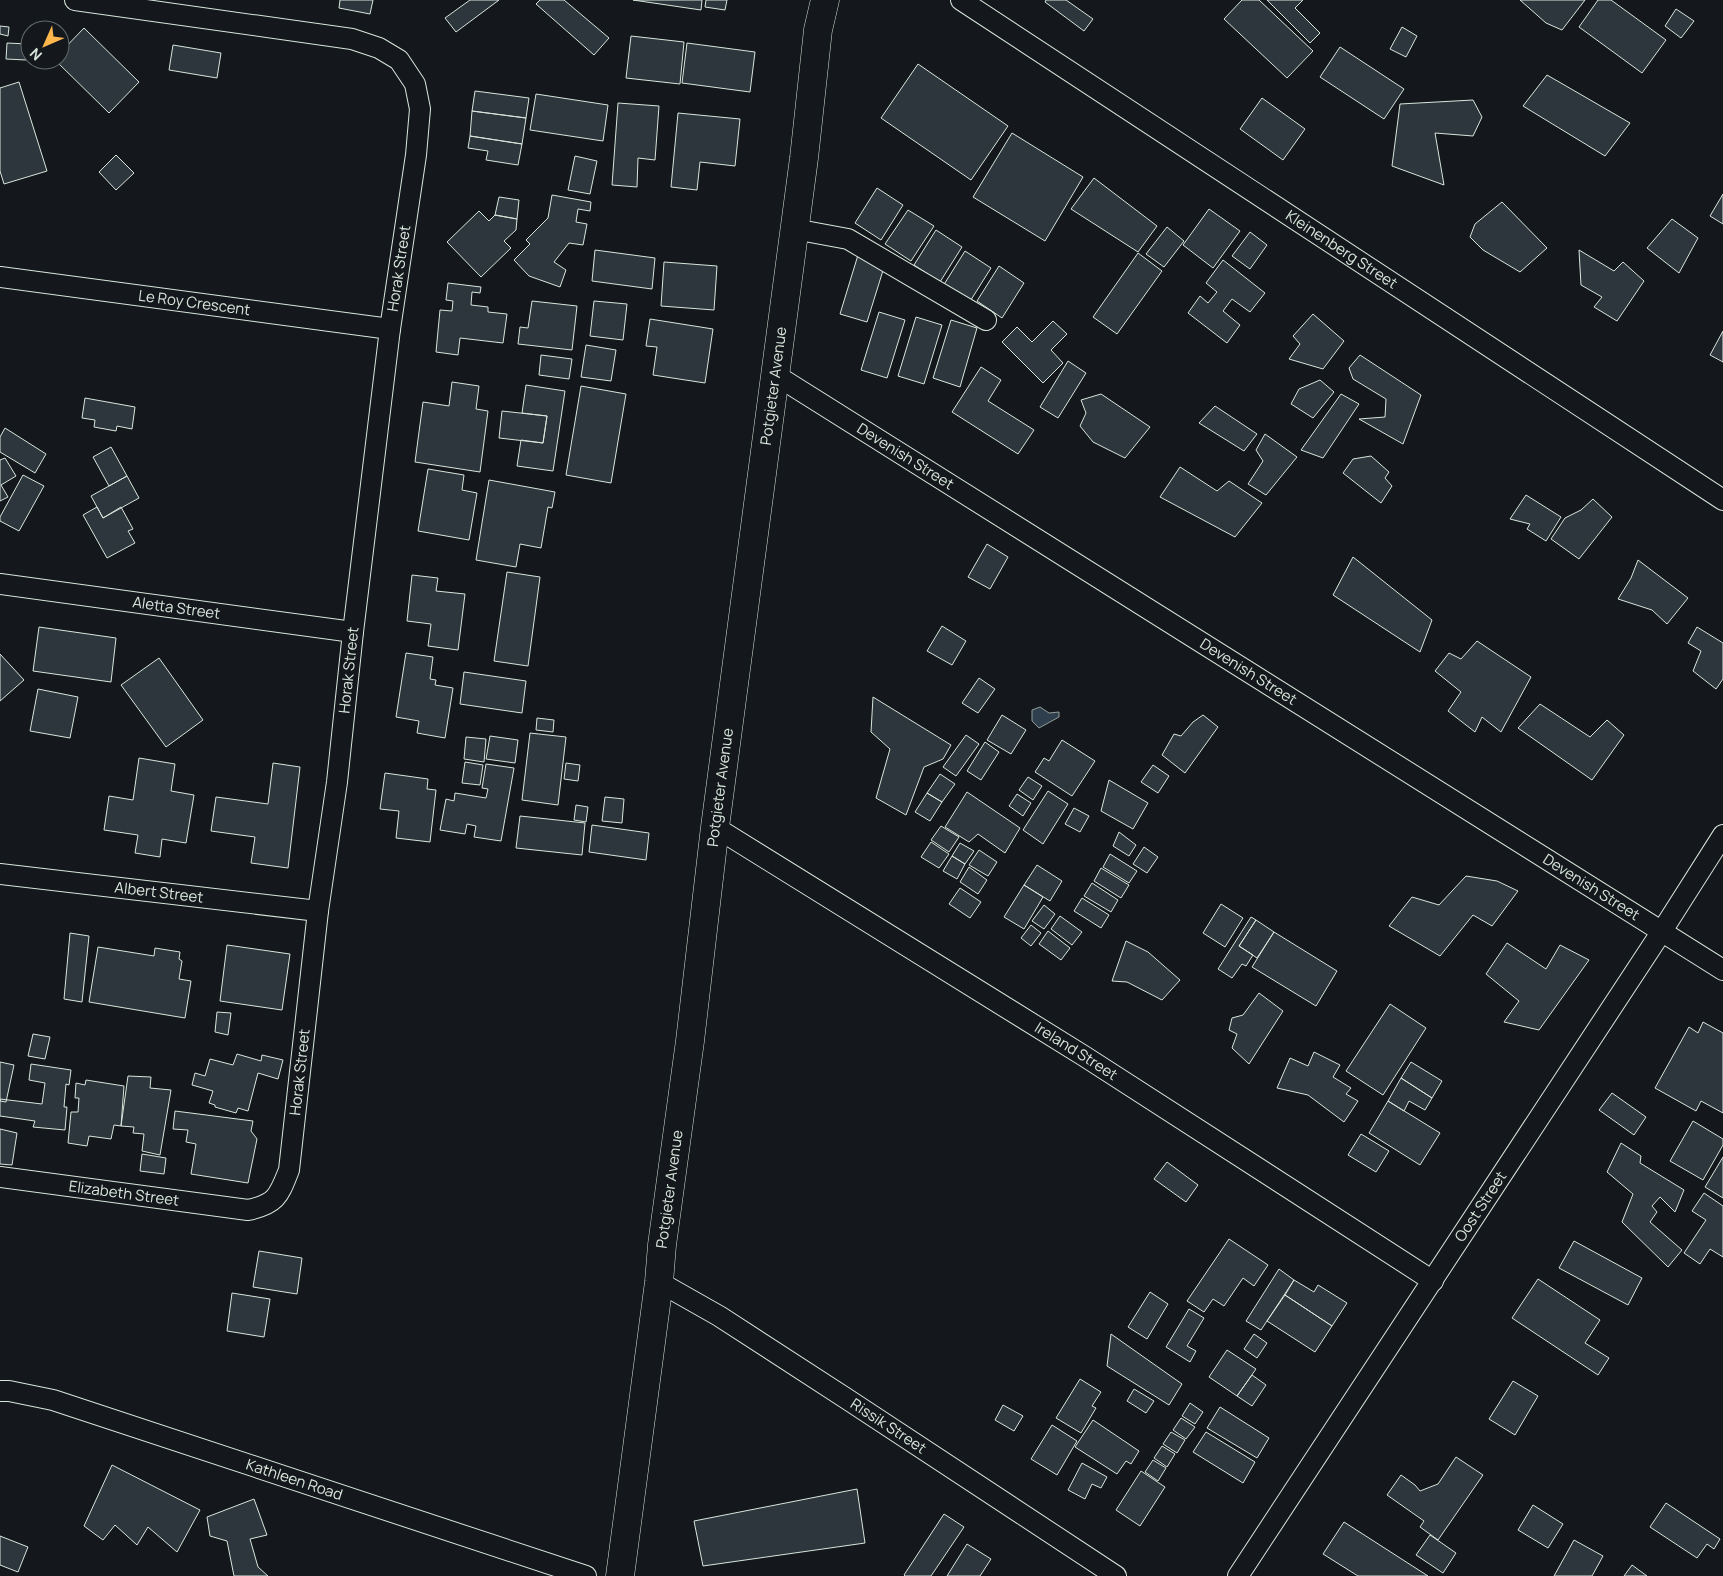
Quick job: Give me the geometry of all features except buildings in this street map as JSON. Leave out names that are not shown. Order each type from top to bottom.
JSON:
[{"type":"street","name":"Horak Street","points":[[75,0],[352,39],[379,48],[399,60],[415,84],[420,109],[416,155],[390,330],[353,632],[337,782],[318,911],[289,1170],[280,1192],[272,1202],[248,1210]]},
{"type":"street","name":"Potgieter Avenue","points":[[620,1576],[774,374],[804,158],[818,30],[825,0]]},
{"type":"street","name":"Kleinenberg Street","points":[[961,0],[1723,500]]},
{"type":"street","points":[[794,229],[848,239],[986,320]]},
{"type":"street","name":"Le Roy Crescent","points":[[0,277],[390,330]]},
{"type":"street","name":"Devenish Street","points":[[774,374],[1723,970]]},
{"type":"street","name":"Aletta Street","points":[[0,584],[353,632]]},
{"type":"street","name":"Ireland Street","points":[[716,828],[1084,1056],[1432,1281]]},
{"type":"street","name":"Oost Street","points":[[1238,1576],[1662,931],[1723,835]]},
{"type":"street","name":"Albert Street","points":[[0,874],[318,911]]},
{"type":"street","name":"Elizabeth Street","points":[[0,1177],[248,1210]]},
{"type":"street","name":"Rissik Street","points":[[659,1282],[718,1316],[847,1398],[1116,1576]]},
{"type":"street","name":"Kathleen Road","points":[[0,1391],[9,1391],[53,1400],[586,1576]]},
{"type":"water","points":[[1040,707],[1049,713],[1059,712],[1059,717],[1039,728],[1032,721],[1032,710]]}]
